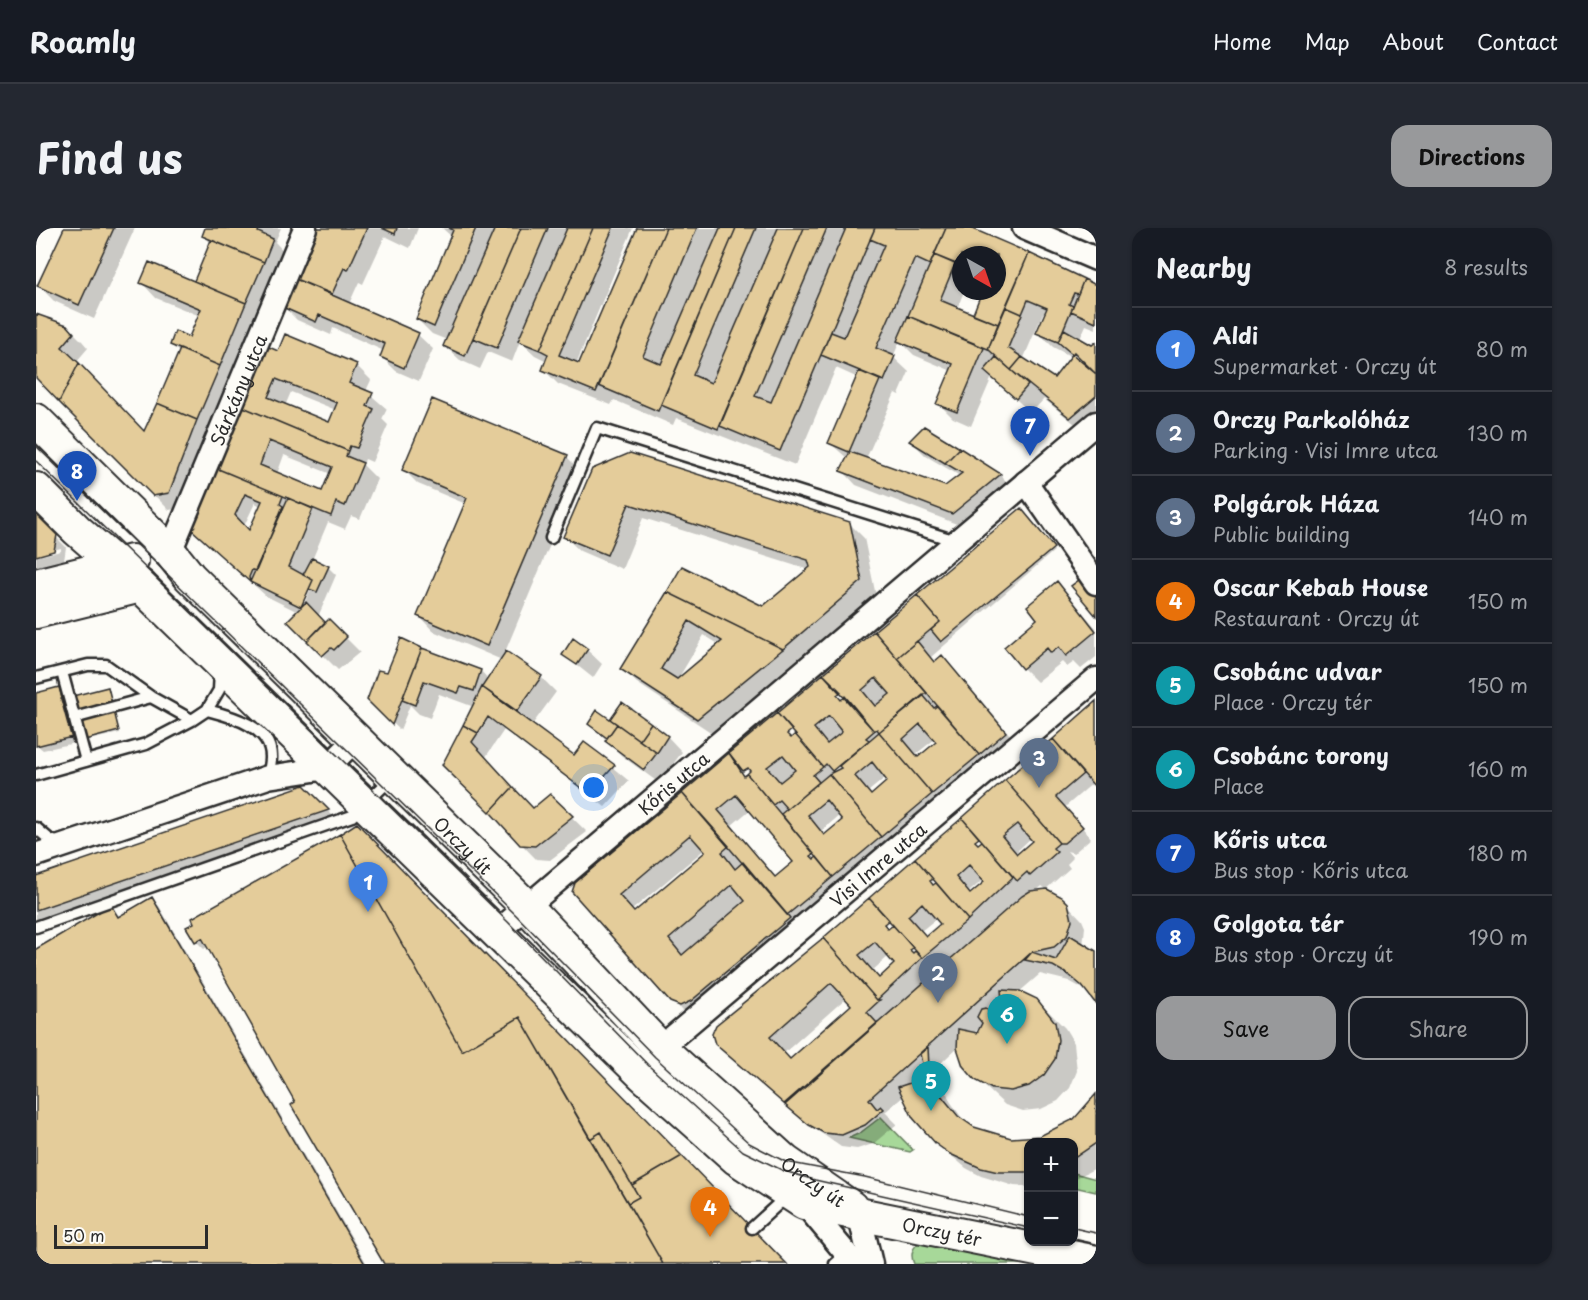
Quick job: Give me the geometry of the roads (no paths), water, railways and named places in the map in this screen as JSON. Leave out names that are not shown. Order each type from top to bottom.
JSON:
[{"type":"street","name":"Sárkány utca","points":[[170,552],[305,228]]},
{"type":"street","points":[[1024,228],[1096,259]]},
{"type":"street","name":"Orczy út","points":[[36,420],[170,552],[190,577],[526,906],[660,1048],[786,1162],[859,1213]]},
{"type":"street","name":"Kőris utca","points":[[497,932],[1096,423]]},
{"type":"street","points":[[1026,482],[1096,583]]},
{"type":"street","name":"Orczy út","points":[[36,489],[141,586],[643,1075],[737,1159],[797,1198],[859,1213]]},
{"type":"street","points":[[36,585],[116,563],[139,560],[190,577]]},
{"type":"street","points":[[36,612],[141,586]]},
{"type":"street","name":"Visi Imre utca","points":[[660,1048],[1096,679]]},
{"type":"street","points":[[36,855],[267,777],[327,768],[356,739]]},
{"type":"street","points":[[797,1198],[846,1261]]},
{"type":"street","points":[[846,1261],[859,1213]]},
{"type":"street","points":[[859,1213],[871,1264]]},
{"type":"street","name":"Orczy tér","points":[[859,1213],[1096,1262]]},
{"type":"lane","points":[[551,538],[597,428],[956,541]]},
{"type":"lane","points":[[36,775],[146,744],[192,720],[207,710],[219,690],[219,663]]},
{"type":"lane","points":[[36,678],[88,665],[106,666],[151,697],[192,720]]},
{"type":"lane","points":[[62,672],[64,695],[74,718],[86,761]]},
{"type":"lane","points":[[74,718],[151,697]]},
{"type":"lane","points":[[207,710],[243,719],[265,740],[272,757],[267,777]]},
{"type":"lane","points":[[36,927],[352,816],[393,777]]},
{"type":"lane","points":[[36,828],[49,839],[65,845]]},
{"type":"lane","points":[[752,1228],[797,1198]]},
{"type":"tram line","points":[[36,446],[516,915],[655,1057],[749,1143],[786,1162],[865,1177],[1024,1216]]},
{"type":"tram line","points":[[36,461],[508,922],[649,1066],[743,1151],[784,1171],[815,1180],[1024,1227]]},
{"type":"tram line","points":[[1078,1229],[1096,1233]]},
{"type":"tram line","points":[[1078,1240],[1096,1244]]},
{"type":"place","name":"Kőris utca","points":[[1030,456]]},
{"type":"place","name":"Golgota tér","points":[[77,501]]},
{"type":"place","name":"Polgárok Háza","points":[[1039,788]]},
{"type":"place","name":"Aldi","points":[[368,912]]},
{"type":"place","name":"Orczy Parkolóház","points":[[938,1003]]},
{"type":"place","name":"Csobánc torony","points":[[1007,1044]]},
{"type":"place","name":"Csobánc udvar","points":[[931,1111]]},
{"type":"place","name":"Oscar Kebab House","points":[[710,1237]]}]
